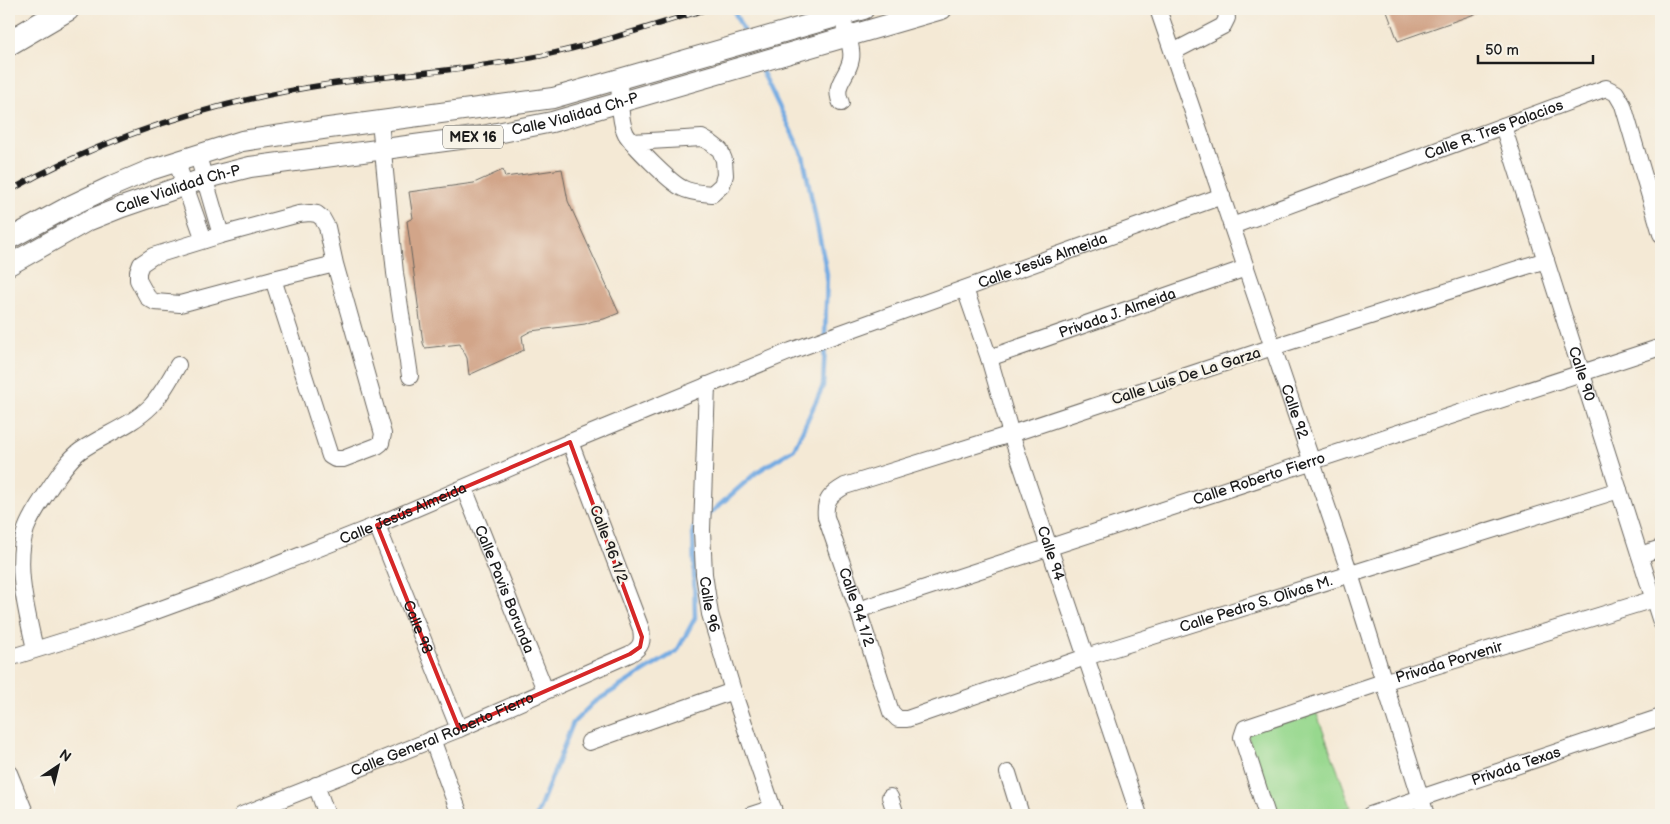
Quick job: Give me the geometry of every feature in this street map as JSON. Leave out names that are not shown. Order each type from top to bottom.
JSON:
[{"type":"highway","points":[[9,43],[67,9]]},
{"type":"main road","name":"Calle Vialidad Ch-P","points":[[9,239],[70,206],[150,170],[242,141],[553,98],[864,9]]},
{"type":"main road","name":"Calle Vialidad Ch-P","points":[[9,265],[87,221],[122,206],[206,178],[250,167],[482,136],[552,122],[942,9]]},
{"type":"street","name":"Calle 92","points":[[1158,9],[1350,574],[1426,815]]},
{"type":"street","points":[[1173,52],[1222,26],[1227,18],[1225,9]]},
{"type":"street","points":[[841,103],[837,89],[851,59],[842,15]]},
{"type":"street","points":[[620,79],[620,102],[625,133],[632,142],[672,181],[682,188],[692,192],[712,194],[722,185],[725,175],[724,160],[720,150],[702,138],[632,142]]},
{"type":"street","name":"Calle R. Tres Palacios","points":[[1232,226],[1606,88],[1616,92],[1623,105],[1661,234]]},
{"type":"street","points":[[380,122],[395,273],[410,376]]},
{"type":"street","name":"Calle 90","points":[[1503,126],[1661,622]]},
{"type":"street","points":[[198,156],[206,178],[221,235]]},
{"type":"street","points":[[177,163],[204,240]]},
{"type":"street","name":"Calle Jesús Almeida","points":[[9,658],[131,620],[377,525],[570,442],[792,351],[1222,196]]},
{"type":"street","points":[[273,279],[330,456],[334,459],[343,459],[377,446],[381,443],[384,434],[335,264],[327,227],[322,218],[310,212],[299,214],[153,256],[141,264],[138,280],[148,298],[155,302],[180,304],[273,279],[335,264]]},
{"type":"street","name":"Calle Luis De La Garza","points":[[829,498],[845,486],[1546,260]]},
{"type":"street","name":"Privada J. Almeida","points":[[989,358],[1246,268]]},
{"type":"street","name":"Calle 94","points":[[965,289],[989,358],[1011,434],[1140,815]]},
{"type":"street","name":"Calle Roberto Fierro","points":[[858,610],[1661,347]]},
{"type":"street","points":[[35,649],[27,612],[22,565],[23,541],[37,507],[58,476],[78,453],[136,419],[151,406],[163,391],[178,365]]},
{"type":"street","name":"Calle 96","points":[[708,385],[702,530],[704,574],[710,614],[733,691],[774,812]]},
{"type":"street","name":"Calle 96 1/2","points":[[570,442],[641,629],[642,642],[640,647]]},
{"type":"street","name":"Calle Pavis Borunda","points":[[464,488],[544,690]]},
{"type":"street","name":"Calle Pedro S. Olivas M.","points":[[894,716],[907,719],[1086,657],[1619,490]]},
{"type":"street","name":"Calle 94 1/2","points":[[829,498],[825,508],[826,517],[894,716]]},
{"type":"street","name":"Calle 98","points":[[377,525],[459,729]]},
{"type":"street","points":[[1640,555],[1661,548]]},
{"type":"street","name":"Privada Porvenir","points":[[1267,815],[1242,737],[1245,728],[1383,682],[1654,599]]},
{"type":"street","name":"Calle General Roberto Fierro","points":[[242,815],[276,809],[316,785],[459,729],[544,690],[630,654],[640,647]]},
{"type":"street","points":[[589,742],[733,691]]},
{"type":"street","name":"Privada Texas","points":[[1370,815],[1661,717]]},
{"type":"street","points":[[432,739],[460,815]]},
{"type":"street","points":[[1008,773],[1021,815]]},
{"type":"street","points":[[9,774],[26,815]]},
{"type":"street","points":[[316,785],[327,815]]},
{"type":"street","points":[[890,797],[896,815]]},
{"type":"street","points":[[751,815],[774,812]]},
{"type":"highlighted area","points":[[570,442],[642,637],[640,647],[630,654],[459,729],[377,525]]},
{"type":"green space","points":[[1315,709],[1351,807],[1325,815],[1276,815],[1247,734]]},
{"type":"building","points":[[1386,9],[1489,9],[1398,41]]},
{"type":"building","points":[[562,169],[568,201],[619,313],[585,324],[531,331],[522,336],[524,350],[469,375],[467,358],[460,344],[425,348],[423,343],[407,221],[413,218],[409,192],[474,183],[503,170],[505,177]]},
{"type":"waterway","points":[[734,11],[743,30]]},
{"type":"waterway","points":[[762,71],[803,156],[827,274],[825,336]]},
{"type":"waterway","points":[[707,516],[757,472],[794,449],[823,386],[825,344]]},
{"type":"waterway","points":[[537,815],[573,723],[593,703],[677,651],[695,618],[693,529],[697,525]]},
{"type":"railway","points":[[9,191],[85,153],[124,137],[164,123],[246,100],[330,84],[514,61],[540,56],[603,40],[707,9]]}]
